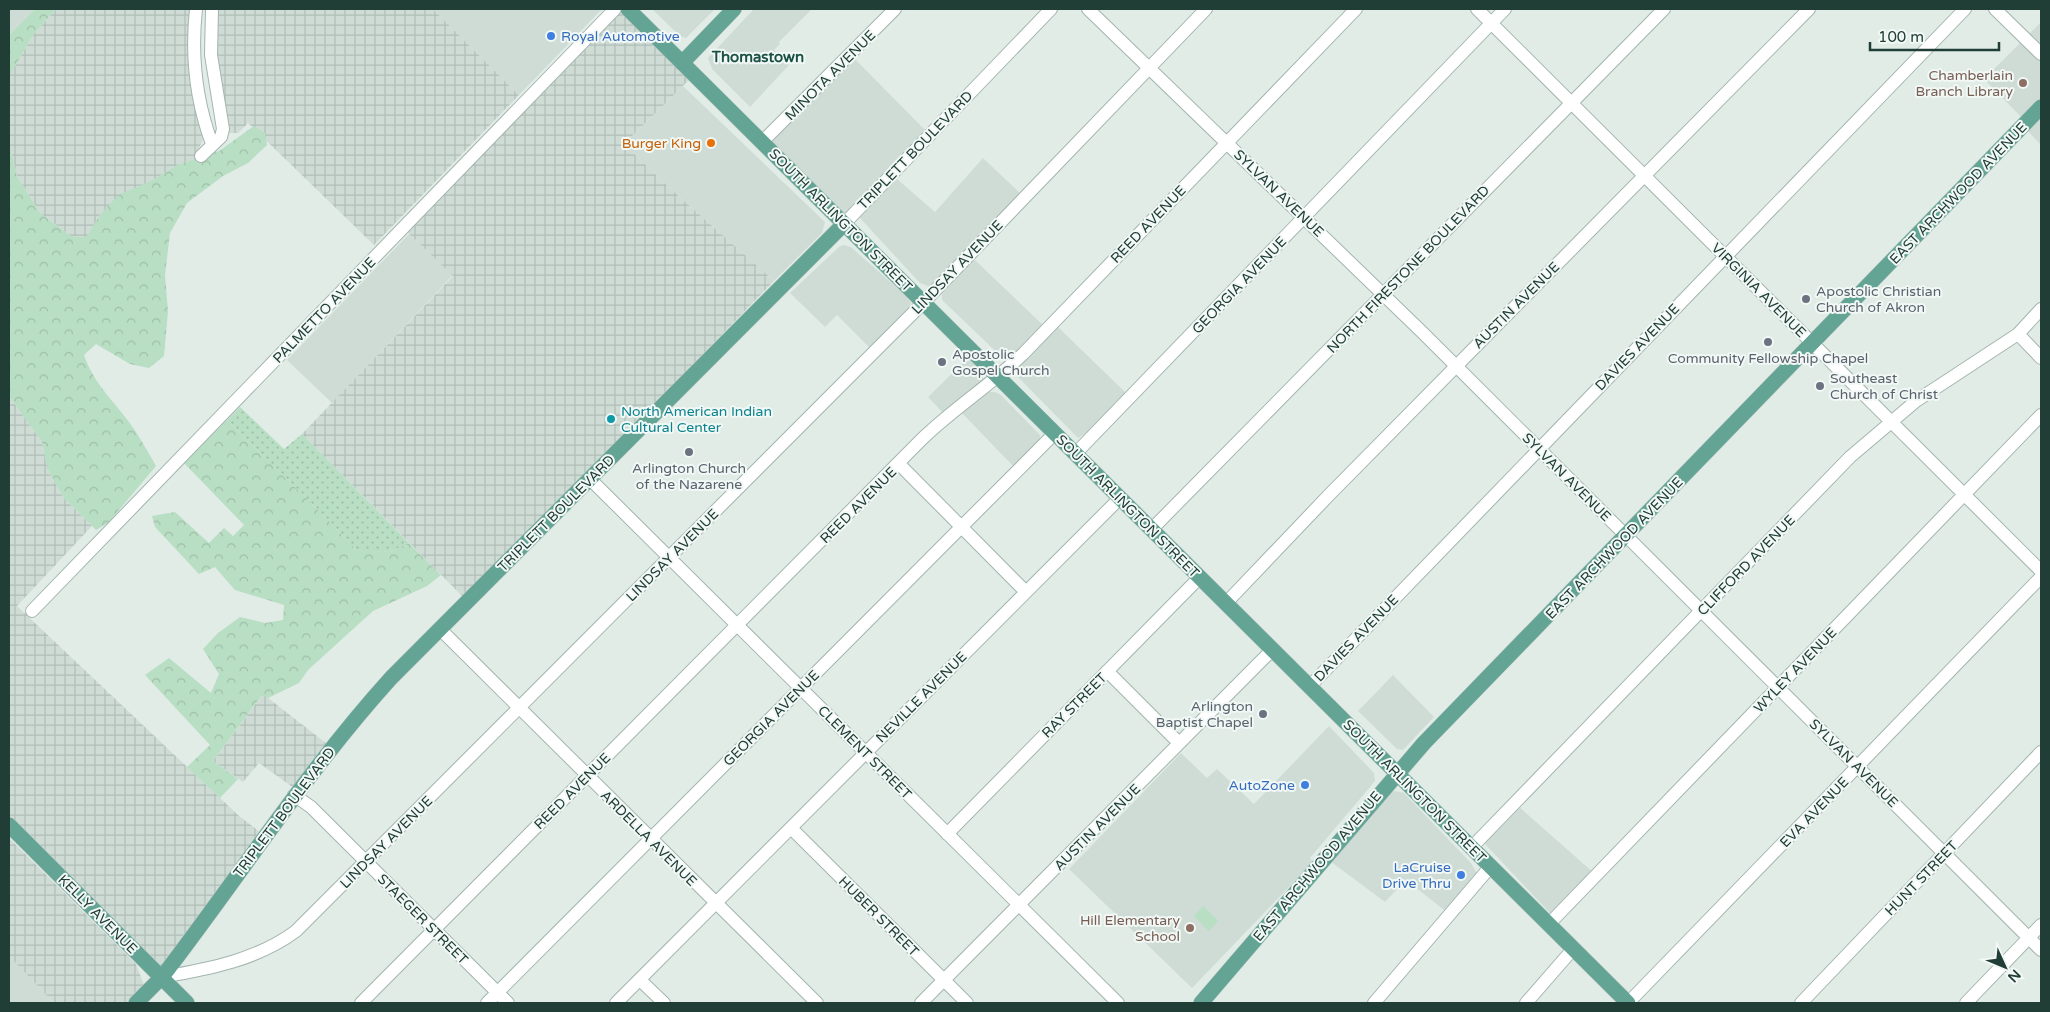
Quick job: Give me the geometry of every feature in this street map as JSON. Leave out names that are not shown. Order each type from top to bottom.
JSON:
[{"type":"main road","name":"SOUTH ARLINGTON STREET","points":[[628,9],[763,141],[843,225],[1152,529],[1628,1003]]},
{"type":"main road","points":[[682,63],[734,9]]},
{"type":"main road","name":"EAST ARCHWOOD AVENUE","points":[[1200,1003],[1396,774],[2041,106]]},
{"type":"main road","name":"TRIPLETT BOULEVARD","points":[[136,1003],[162,977],[294,795],[360,713],[440,629],[591,480],[843,225]]},
{"type":"main road","name":"KELLY AVENUE","points":[[9,825],[187,1003]]},
{"type":"street","points":[[196,9],[193,46],[196,79],[204,123],[212,144]]},
{"type":"street","points":[[201,156],[221,137],[222,130],[211,56],[212,9]]},
{"type":"street","name":"PALMETTO AVENUE","points":[[32,611],[615,9]]},
{"type":"street","name":"MINOTA AVENUE","points":[[763,141],[895,9]]},
{"type":"street","name":"TRIPLETT BOULEVARD","points":[[843,225],[1051,9]]},
{"type":"street","name":"SYLVAN AVENUE","points":[[1088,9],[1305,217],[1456,366],[2041,950]]},
{"type":"street","name":"LINDSAY AVENUE","points":[[162,977],[240,960],[279,943],[296,931],[923,303],[1206,9]]},
{"type":"street","name":"REED AVENUE","points":[[361,1003],[946,416],[998,378],[1356,9]]},
{"type":"street","name":"VIRGINIA AVENUE","points":[[1477,9],[2041,571]]},
{"type":"street","name":"GEORGIA AVENUE","points":[[1076,454],[1505,9]]},
{"type":"street","name":"NORTH FIRESTONE BOULEVARD","points":[[1152,529],[1664,9]]},
{"type":"street","name":"AUSTIN AVENUE","points":[[1226,603],[1456,366],[1809,9]]},
{"type":"street","name":"DAVIES AVENUE","points":[[1310,686],[1965,9]]},
{"type":"street","points":[[1995,9],[2041,54]]},
{"type":"street","name":"CLIFFORD AVENUE","points":[[1472,847],[1850,457],[1890,421],[1927,393],[2018,334],[2041,309]]},
{"type":"street","points":[[2018,334],[2041,358]]},
{"type":"street","name":"WYLEY AVENUE","points":[[1549,924],[2041,415]]},
{"type":"street","name":"GEORGIA AVENUE","points":[[487,1003],[1055,433]]},
{"type":"street","points":[[899,464],[1026,592]]},
{"type":"street","name":"CLEMENT STREET","points":[[591,480],[1118,1003]]},
{"type":"street","name":"NEVILLE AVENUE","points":[[616,1003],[1120,498]]},
{"type":"street","name":"EVA AVENUE","points":[[1628,1003],[2041,576]]},
{"type":"street","name":"RAY STREET","points":[[947,834],[1200,577]]},
{"type":"street","name":"ARDELLA AVENUE","points":[[440,629],[650,840],[816,1003]]},
{"type":"street","name":"AUSTIN AVENUE","points":[[921,1003],[1272,650]]},
{"type":"street","points":[[1107,671],[1179,743]]},
{"type":"street","name":"HUNT STREET","points":[[1801,1003],[2041,752]]},
{"type":"street","name":"STAEGER STREET","points":[[294,795],[311,807],[508,1003]]},
{"type":"street","name":"HUBER STREET","points":[[791,828],[967,1003]]},
{"type":"street","points":[[1374,1003],[1491,866]]},
{"type":"street","points":[[1966,1003],[2041,925]]},
{"type":"street","points":[[1526,1003],[1573,948]]},
{"type":"street","points":[[640,980],[664,1003]]},
{"type":"shaded area","points":[[9,9],[35,9],[9,35]]},
{"type":"shaded area","points":[[56,9],[190,9],[188,55],[194,104],[203,139],[194,160],[177,165],[100,215],[87,237],[71,236],[40,213],[17,176],[9,142],[9,77],[33,35]]},
{"type":"shaded area","points":[[217,9],[433,9],[519,95],[374,245],[248,123],[238,133],[229,133],[222,111],[214,43]]},
{"type":"shaded area","points":[[433,9],[602,9],[519,95]]},
{"type":"shaded area","points":[[615,9],[628,9],[694,75],[624,144],[663,182],[774,281],[581,480],[462,596],[302,434],[453,276],[403,228]]},
{"type":"shaded area","points":[[652,9],[715,9],[686,38],[680,36]]},
{"type":"shaded area","points":[[754,9],[812,9],[779,42],[780,44],[774,50],[789,65],[750,107],[712,69],[708,58]]},
{"type":"shaded area","points":[[2041,22],[2041,145],[2023,126],[2026,122],[1984,79]]},
{"type":"shaded area","points":[[850,54],[930,135],[843,225],[763,141]]},
{"type":"shaded area","points":[[683,86],[825,222],[822,233],[774,281],[663,182],[624,144]]},
{"type":"shaded area","points":[[983,158],[1022,195],[931,287],[920,283],[859,217],[896,178],[935,212]]},
{"type":"shaded area","points":[[409,234],[453,275],[332,403],[287,360]]},
{"type":"shaded area","points":[[843,245],[851,247],[906,296],[911,303],[908,312],[871,349],[837,315],[825,327],[790,293]]},
{"type":"shaded area","points":[[974,259],[1045,327],[1008,363],[942,300],[942,294]]},
{"type":"shaded area","points":[[1057,326],[1127,394],[1088,432],[1078,438],[1014,373],[1019,364]]},
{"type":"shaded area","points":[[969,357],[983,372],[983,381],[943,413],[928,397]]},
{"type":"shaded area","points":[[988,392],[995,392],[1001,395],[1040,435],[1040,442],[1015,468],[959,410]]},
{"type":"shaded area","points":[[9,396],[42,442],[48,470],[63,497],[92,526],[17,606],[238,815],[265,836],[162,977],[9,825]]},
{"type":"shaded area","points":[[1393,675],[1434,717],[1403,750],[1397,749],[1358,711]]},
{"type":"shaded area","points":[[263,694],[331,747],[298,791],[259,763],[243,782],[213,761]]},
{"type":"shaded area","name":"Hill Elementary School","points":[[1329,726],[1374,773],[1375,781],[1310,858],[1313,862],[1192,988],[1069,869],[1181,753],[1207,778],[1217,769],[1254,804]]},
{"type":"shaded area","points":[[1395,791],[1404,793],[1471,863],[1477,874],[1448,913],[1406,880],[1385,902],[1330,861],[1389,793]]},
{"type":"shaded area","points":[[1518,806],[1595,874],[1550,913],[1484,843]]},
{"type":"shaded area","points":[[9,838],[136,964],[144,985],[130,1003],[54,1003],[9,956]]},
{"type":"shaded area","points":[[9,956],[54,1003],[9,1003]]},
{"type":"green space","points":[[35,9],[56,9],[33,35],[9,77],[9,35]]},
{"type":"green space","points":[[254,126],[265,133],[267,145],[248,163],[223,176],[187,203],[170,233],[165,275],[168,311],[164,356],[149,368],[130,364],[96,344],[84,355],[94,376],[134,429],[156,466],[108,523],[96,530],[63,497],[48,470],[42,442],[9,396],[9,142],[17,176],[40,213],[71,236],[86,237],[100,215],[118,195],[153,180],[177,165],[219,151]]},
{"type":"green space","points":[[240,407],[284,449],[302,434],[409,543],[390,552],[357,551],[227,420]]},
{"type":"green space","points":[[227,420],[356,550],[390,552],[409,543],[441,575],[427,586],[373,611],[308,670],[299,683],[268,698],[262,695],[213,761],[238,779],[220,798],[187,767],[210,745],[145,675],[169,658],[211,693],[219,674],[203,649],[218,633],[240,617],[265,623],[283,620],[284,605],[235,590],[215,567],[199,574],[155,527],[152,516],[175,512],[209,543],[224,528],[233,536],[244,525],[184,463]]},
{"type":"green space","points":[[1203,906],[1218,921],[1209,931],[1194,916]]},
{"type":"place","name":"Royal Automotive","points":[[551,36]]},
{"type":"place","name":"Chamberlain Branch Library","points":[[2023,83]]},
{"type":"place","name":"Burger King","points":[[711,143]]},
{"type":"place","name":"Apostolic Christian Church of Akron","points":[[1806,299]]},
{"type":"place","name":"Community Fellowship Chapel","points":[[1768,342]]},
{"type":"place","name":"Apostolic Gospel Church","points":[[942,362]]},
{"type":"place","name":"Southeast Church of Christ","points":[[1820,386]]},
{"type":"place","name":"North American Indian Cultural Center","points":[[611,419]]},
{"type":"place","name":"Arlington Church of the Nazarene","points":[[689,452]]},
{"type":"place","name":"Arlington Baptist Chapel","points":[[1263,714]]},
{"type":"place","name":"AutoZone","points":[[1305,785]]},
{"type":"place","name":"LaCruise Drive Thru","points":[[1461,875]]},
{"type":"place","name":"Hill Elementary School","points":[[1190,928]]},
{"type":"district","name":"Thomastown","points":[[758,57]]}]
